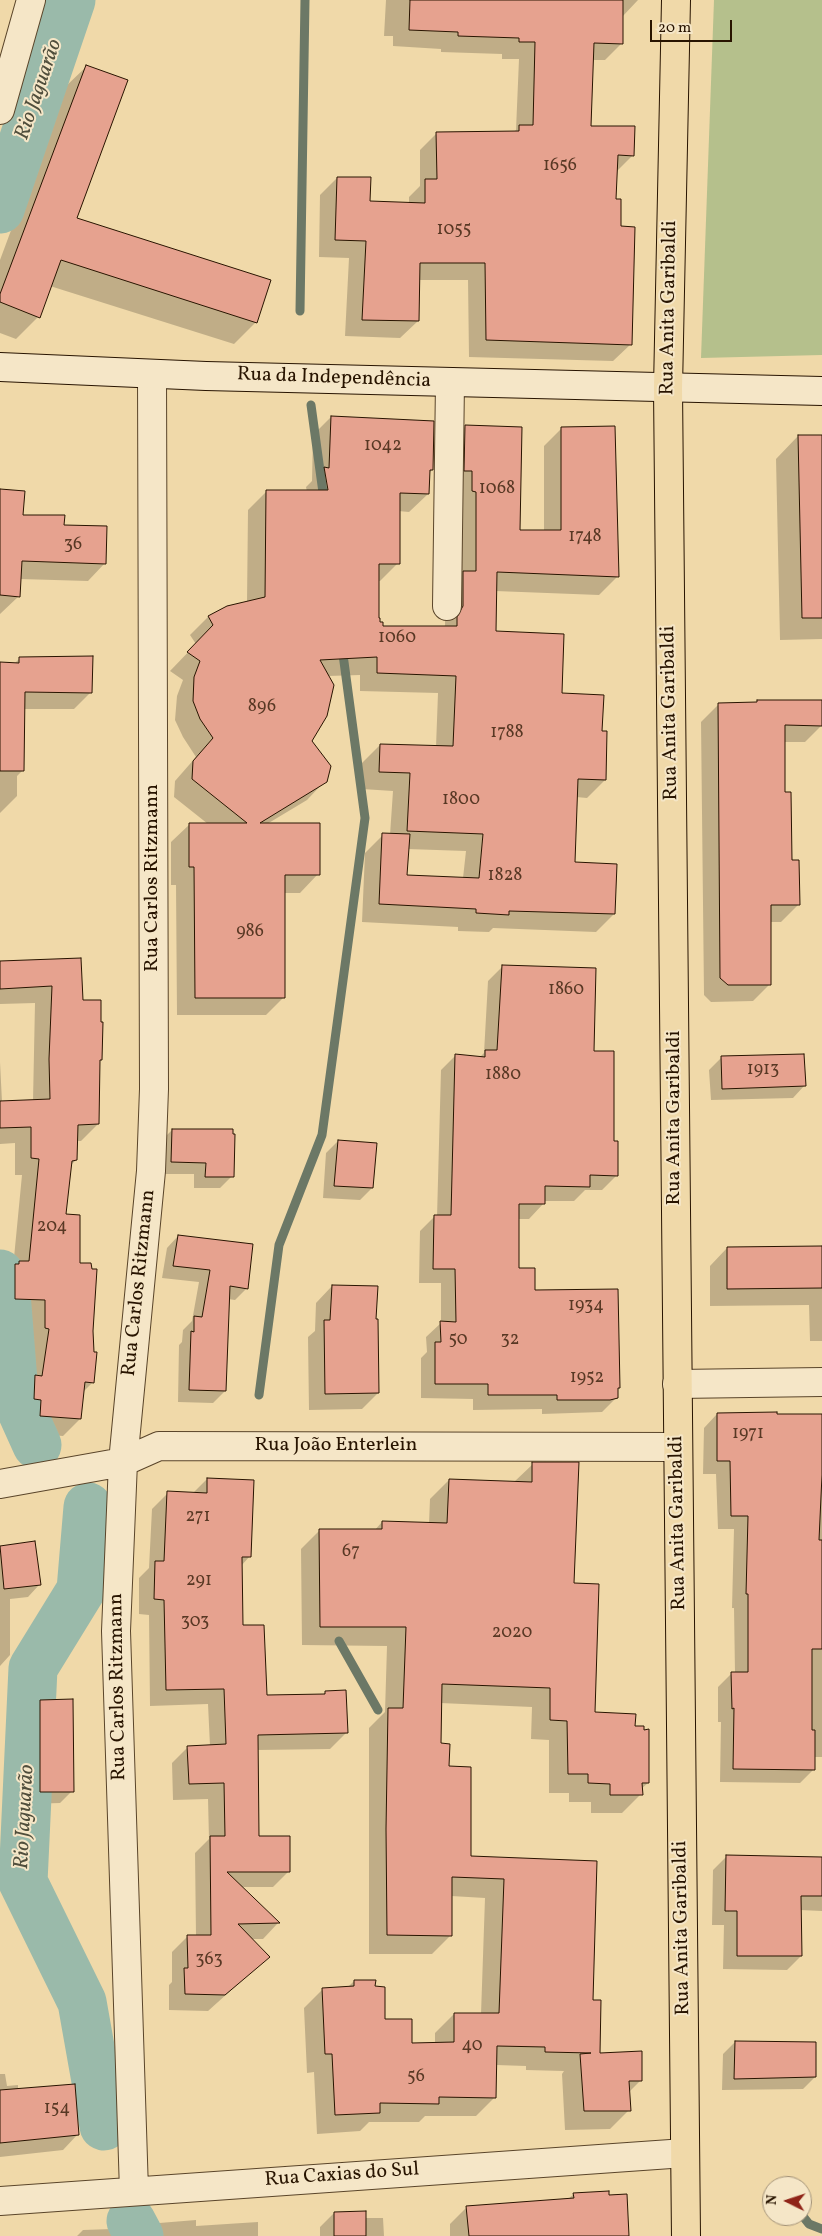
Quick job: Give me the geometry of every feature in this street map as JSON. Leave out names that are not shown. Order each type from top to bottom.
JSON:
[{"type":"main road","name":"Rua Anita Garibaldi","points":[[676,0],[668,388],[686,2236]]},
{"type":"street","points":[[0,110],[31,0]]},
{"type":"street","name":"Rua da Independência","points":[[8,367],[152,374],[822,391]]},
{"type":"street","name":"Rua Carlos Ritzmann","points":[[134,2191],[116,1682],[116,1630],[123,1462],[151,1171],[153,1116],[152,374]]},
{"type":"street","points":[[447,606],[450,382]]},
{"type":"street","points":[[677,1384],[822,1382]]},
{"type":"street","name":"Rua João Enterlein","points":[[0,1484],[123,1462],[159,1446],[678,1446]]},
{"type":"street","name":"Rua Caxias do Sul","points":[[0,2201],[685,2153]]},
{"type":"green space","points":[[714,0],[822,0],[822,355],[701,358]]},
{"type":"building","points":[[410,0],[623,0],[623,44],[594,43],[591,126],[635,126],[634,156],[618,155],[616,199],[621,199],[621,226],[635,227],[632,345],[486,340],[485,263],[420,263],[419,321],[362,320],[366,241],[335,240],[337,177],[371,177],[370,201],[425,203],[425,179],[437,179],[436,132],[519,131],[519,125],[533,125],[535,42],[519,42],[519,38],[458,36],[458,32],[409,30]]},
{"type":"building","points":[[86,65],[128,80],[77,218],[271,280],[257,323],[61,260],[40,318],[0,302],[0,294]]},
{"type":"building","points":[[331,416],[434,421],[433,470],[430,470],[429,494],[400,493],[400,564],[379,564],[379,618],[380,622],[383,622],[383,626],[457,626],[457,617],[463,606],[463,571],[476,571],[476,492],[472,491],[472,471],[464,471],[465,425],[522,427],[520,530],[561,530],[561,427],[615,426],[619,577],[497,572],[496,631],[564,634],[562,693],[604,695],[602,731],[607,731],[606,780],[578,779],[575,862],[617,864],[615,914],[509,911],[509,915],[476,913],[476,909],[379,904],[382,833],[410,834],[407,875],[479,878],[483,834],[407,831],[410,773],[379,772],[380,744],[453,746],[456,676],[377,673],[377,657],[320,660],[334,685],[327,716],[312,741],[331,766],[327,782],[260,823],[320,823],[320,875],[285,875],[285,998],[195,998],[194,867],[189,867],[189,823],[247,823],[192,779],[193,761],[213,738],[200,719],[193,701],[194,677],[200,661],[187,652],[213,625],[208,616],[227,606],[265,597],[266,490],[328,490],[324,467],[329,468]]},
{"type":"building","points":[[798,435],[822,435],[822,618],[802,618]]},
{"type":"building","points":[[0,489],[25,491],[23,515],[65,515],[64,525],[107,526],[106,564],[22,561],[20,597],[0,595]]},
{"type":"building","points":[[93,656],[92,693],[25,692],[24,771],[0,771],[0,662],[19,663],[19,657]]},
{"type":"building","points":[[757,700],[822,700],[822,726],[785,725],[785,792],[791,792],[792,860],[799,860],[800,905],[771,905],[771,985],[728,985],[720,978],[718,703],[757,702]]},
{"type":"building","points":[[81,958],[83,1000],[101,1000],[101,1022],[103,1022],[102,1060],[100,1060],[99,1124],[78,1125],[77,1160],[72,1161],[66,1214],[80,1215],[80,1263],[91,1263],[92,1269],[97,1269],[93,1331],[94,1352],[97,1352],[94,1383],[85,1382],[81,1419],[40,1416],[41,1400],[34,1399],[35,1375],[42,1376],[49,1329],[45,1328],[45,1300],[15,1299],[15,1264],[19,1264],[19,1261],[29,1261],[39,1159],[31,1158],[31,1127],[0,1128],[0,1101],[50,1099],[49,1059],[52,986],[0,989],[0,961]]},
{"type":"building","points":[[502,965],[596,968],[594,1051],[614,1051],[614,1141],[618,1141],[618,1176],[590,1175],[590,1187],[545,1186],[545,1204],[519,1204],[519,1268],[535,1268],[535,1290],[618,1289],[620,1388],[618,1388],[618,1398],[610,1400],[557,1400],[557,1395],[488,1395],[488,1384],[435,1384],[435,1342],[441,1342],[440,1321],[456,1322],[455,1269],[433,1269],[434,1215],[451,1215],[455,1054],[485,1057],[485,1050],[497,1050]]},
{"type":"building","points":[[804,1054],[806,1086],[722,1089],[721,1056]]},
{"type":"building","points":[[172,1129],[233,1129],[233,1134],[235,1134],[234,1177],[205,1177],[206,1163],[171,1162]]},
{"type":"building","points":[[338,1140],[377,1143],[373,1188],[334,1186]]},
{"type":"building","points":[[178,1235],[253,1244],[248,1289],[230,1286],[226,1391],[189,1390],[191,1331],[194,1332],[194,1316],[202,1317],[210,1270],[173,1266]]},
{"type":"building","points":[[822,1246],[822,1288],[727,1289],[727,1247]]},
{"type":"building","points":[[332,1285],[378,1286],[376,1319],[378,1319],[379,1393],[325,1394],[324,1320],[330,1320]]},
{"type":"building","points":[[777,1412],[777,1414],[822,1414],[819,1540],[822,1540],[822,1649],[812,1649],[812,1730],[815,1730],[815,1770],[733,1769],[734,1708],[732,1709],[731,1672],[748,1672],[748,1594],[746,1594],[748,1516],[731,1516],[730,1461],[717,1461],[717,1413]]},
{"type":"building","points":[[532,1462],[579,1462],[574,1583],[599,1584],[595,1712],[636,1714],[635,1726],[644,1726],[644,1730],[649,1729],[649,1783],[642,1783],[643,1795],[610,1795],[610,1784],[588,1783],[588,1774],[568,1774],[567,1721],[550,1720],[550,1688],[442,1684],[441,1743],[450,1744],[449,1766],[471,1767],[471,1856],[597,1861],[593,2000],[601,2000],[600,2053],[642,2051],[642,2081],[629,2081],[631,2111],[584,2111],[580,2054],[591,2053],[545,2052],[545,2047],[497,2046],[496,2098],[439,2097],[439,2104],[380,2103],[380,2113],[335,2115],[332,2054],[325,2054],[322,1988],[354,1986],[354,1980],[376,1980],[375,1986],[385,1987],[385,2019],[412,2019],[412,2043],[454,2042],[454,2013],[499,2013],[504,1879],[452,1877],[452,1936],[387,1935],[388,1708],[403,1708],[406,1627],[320,1627],[319,1529],[382,1529],[382,1521],[447,1523],[449,1479],[532,1482]]},
{"type":"building","points":[[207,1478],[254,1480],[251,1557],[242,1557],[243,1625],[264,1625],[267,1695],[325,1694],[325,1691],[346,1690],[348,1733],[258,1735],[259,1836],[290,1836],[290,1872],[227,1872],[280,1923],[238,1924],[270,1957],[225,1995],[185,1994],[184,1968],[188,1968],[187,1935],[211,1935],[210,1836],[225,1836],[224,1783],[189,1784],[187,1746],[226,1744],[224,1689],[166,1690],[164,1600],[154,1599],[155,1561],[164,1561],[167,1491],[207,1493]]},
{"type":"building","points":[[35,1541],[41,1585],[4,1589],[0,1546]]},
{"type":"building","points":[[73,1699],[74,1792],[40,1792],[40,1700]]},
{"type":"building","points":[[726,1855],[822,1857],[822,1896],[801,1896],[802,1956],[737,1956],[737,1911],[725,1911]]},
{"type":"building","points":[[735,2041],[816,2042],[816,2077],[734,2079]]},
{"type":"building","points":[[75,2084],[79,2135],[0,2143],[0,2090]]},
{"type":"building","points":[[609,2191],[609,2195],[627,2194],[629,2236],[469,2236],[466,2206],[574,2198],[573,2193]]},
{"type":"building","points":[[366,2211],[366,2236],[334,2236],[334,2212]]},
{"type":"waterway","name":"Rio Jaguarão","points":[[0,209],[71,0]]},
{"type":"waterway","points":[[300,311],[305,0]]},
{"type":"waterway","points":[[311,405],[324,500]]},
{"type":"waterway","points":[[259,1395],[279,1245],[322,1135],[365,818],[342,647]]},
{"type":"waterway","name":"Rio Jaguarão","points":[[0,1274],[5,1281],[14,1394],[37,1445]]},
{"type":"waterway","name":"Rio Jaguarão","points":[[88,1507],[81,1590],[33,1668],[23,1882],[82,2002],[104,2126]]},
{"type":"waterway","points":[[339,1641],[378,1710]]},
{"type":"waterway","name":"Rio Jaguarão","points":[[131,2221],[139,2236]]},
{"type":"waterway","points":[[812,2225],[822,2229]]}]
